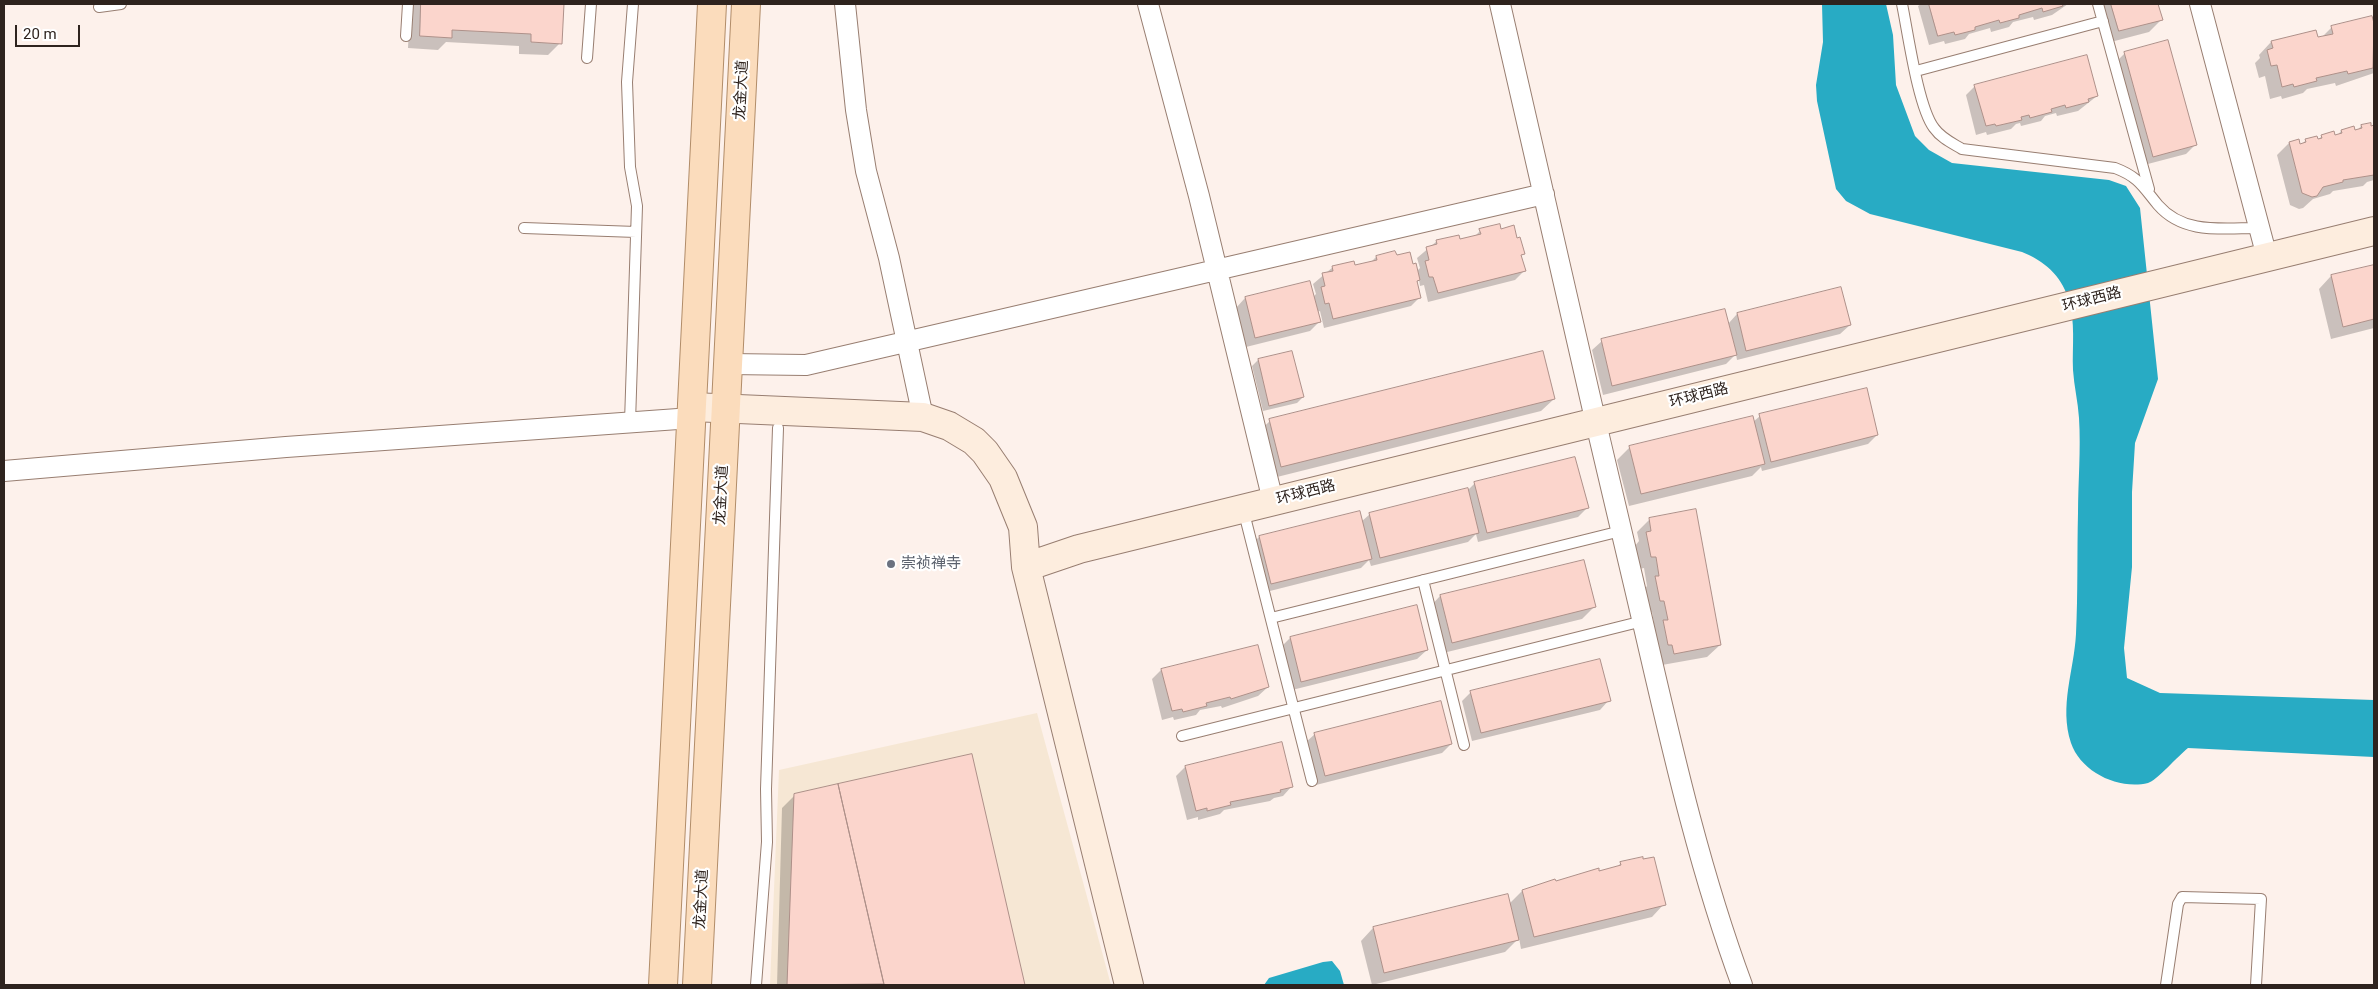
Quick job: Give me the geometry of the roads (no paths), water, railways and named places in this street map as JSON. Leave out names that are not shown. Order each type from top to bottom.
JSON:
[{"type":"main road","points":[[663,985],[712,4]]},
{"type":"main road","name":"龙金大道","points":[[697,985],[746,4]]},
{"type":"street","points":[[845,4],[860,140],[923,416]]},
{"type":"street","points":[[1148,4],[1217,270],[1273,501]]},
{"type":"street","points":[[1500,4],[1642,621],[1709,888],[1742,985]]},
{"type":"street","points":[[2200,4],[2267,257]]},
{"type":"street","points":[[728,364],[806,365],[1544,194]]},
{"type":"street","name":"环球西路","points":[[1026,567],[1079,549],[1243,508],[2374,231]]},
{"type":"street","points":[[4,471],[692,416],[923,416],[961,432],[985,452],[995,464],[1014,502],[1023,527],[1026,567],[1130,985]]},
{"type":"street","points":[[726,417],[778,428],[920,434],[952,447],[972,464],[980,474],[998,509],[1006,533],[1026,567]]},
{"type":"lane","points":[[99,7],[121,4]]},
{"type":"lane","points":[[406,36],[408,4]]},
{"type":"lane","points":[[587,58],[590,4]]},
{"type":"lane","points":[[630,422],[637,206],[630,167],[627,82],[634,4]]},
{"type":"lane","points":[[1902,4],[1924,109],[1928,119],[1938,132],[1951,143],[1962,149],[2115,168],[2135,177],[2166,212],[2188,225],[2202,229],[2259,228]]},
{"type":"lane","points":[[2098,4],[2150,192]]},
{"type":"lane","points":[[1916,71],[2103,21]]},
{"type":"lane","points":[[524,228],[636,232]]},
{"type":"lane","points":[[756,985],[767,842],[766,789],[778,428]]},
{"type":"lane","points":[[1243,508],[1312,780]]},
{"type":"lane","points":[[1271,618],[1621,531]]},
{"type":"lane","points":[[1423,580],[1464,745]]},
{"type":"lane","points":[[1182,736],[1642,621]]},
{"type":"lane","points":[[2166,985],[2178,904],[2182,897],[2261,899],[2256,985]]},
{"type":"water","points":[[1822,4],[1886,4],[1893,35],[1896,85],[1915,136],[1929,150],[1952,163],[2109,180],[2126,186],[2140,208],[2158,379],[2135,443],[2132,492],[2132,567],[2124,648],[2127,678],[2160,693],[2374,700],[2374,757],[2188,748],[2152,781],[2148,783],[2125,784],[2113,781],[2092,770],[2076,753],[2071,743],[2066,716],[2076,634],[2080,430],[2073,370],[2073,325],[2068,298],[2061,282],[2051,270],[2022,252],[1870,214],[1846,201],[1836,189],[1817,101],[1816,85],[1823,42]]},
{"type":"water","points":[[1332,961],[1340,971],[1344,985],[1264,985],[1269,978]]},
{"type":"place","name":"崇祯禅寺","points":[[891,564]]}]
